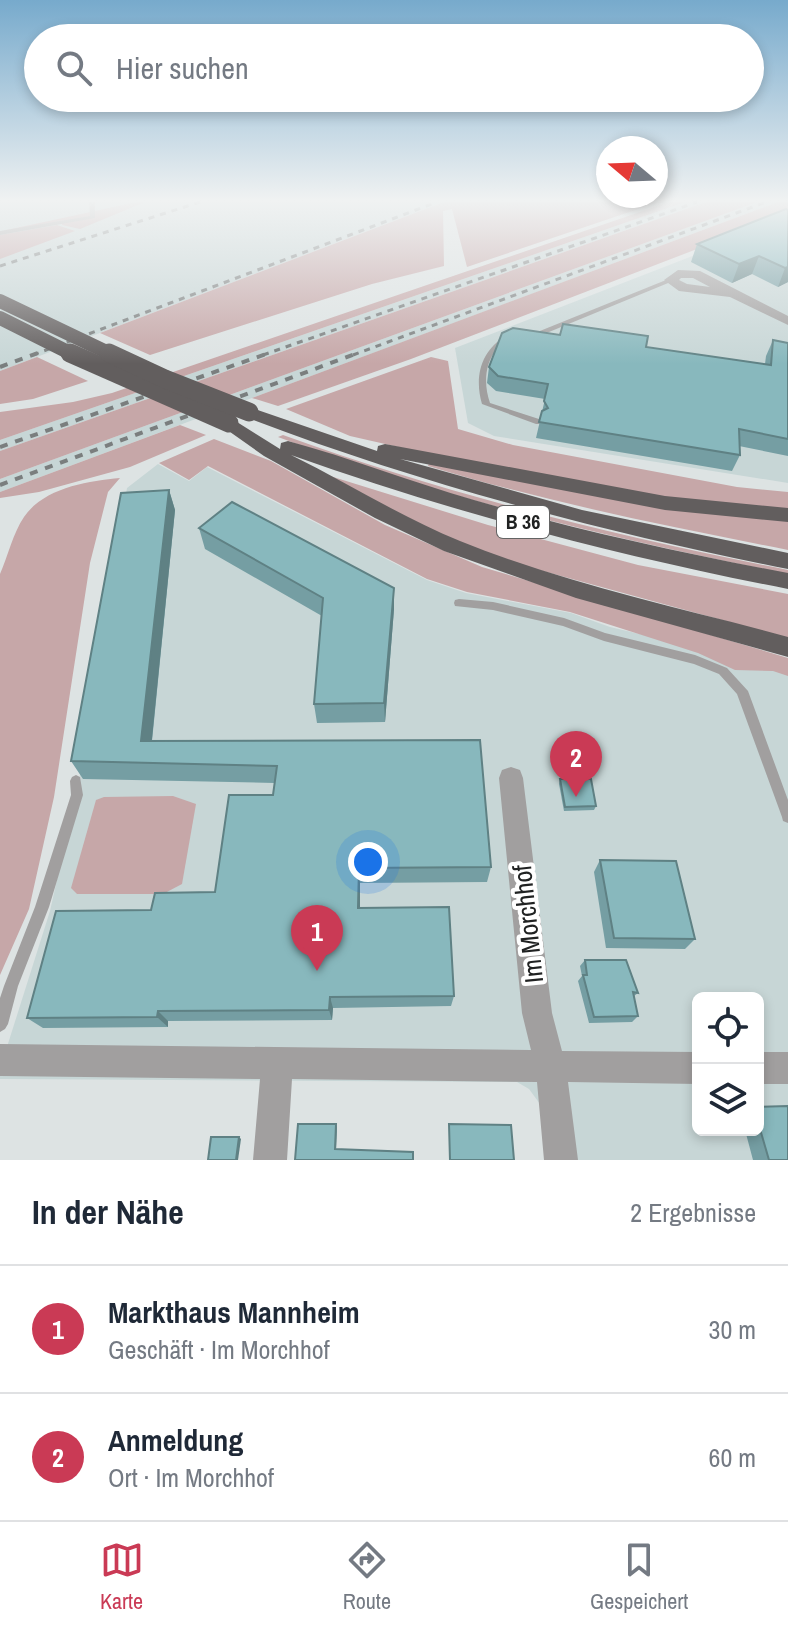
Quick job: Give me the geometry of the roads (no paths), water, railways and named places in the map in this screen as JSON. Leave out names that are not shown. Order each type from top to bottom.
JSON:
[{"type":"highway","name":"B 36","points":[[0,301],[165,379],[408,470],[522,503],[679,540],[788,561]]},
{"type":"highway","points":[[0,318],[93,364],[229,423],[404,525],[471,554],[564,586],[788,647]]},
{"type":"highway","points":[[295,426],[378,449],[568,486],[665,503],[788,515]]},
{"type":"highway","name":"B 36","points":[[260,442],[533,525],[635,550],[788,581]]},
{"type":"street","points":[[671,280],[687,289],[732,293],[788,321]]},
{"type":"street","name":"Im Morchhof","points":[[511,778],[537,1013],[551,1069],[561,1160]]},
{"type":"street","points":[[0,1060],[551,1069],[692,1068]]},
{"type":"street","points":[[270,1160],[277,1063]]},
{"type":"street","points":[[764,1068],[788,1068]]},
{"type":"lane","points":[[539,422],[486,404],[480,383],[495,345],[514,337],[529,337],[671,280]]},
{"type":"lane","points":[[459,603],[564,622],[604,637],[695,660],[723,671],[742,691],[788,817]]},
{"type":"lane","points":[[0,1024],[56,865],[77,795],[76,781]]},
{"type":"railway","points":[[0,266],[31,256]]},
{"type":"railway","points":[[33,355],[294,256]]},
{"type":"railway","points":[[263,355],[543,256]]},
{"type":"railway","points":[[353,355],[620,256]]},
{"type":"railway","points":[[0,367],[38,353]]},
{"type":"railway","points":[[0,447],[269,353]]},
{"type":"railway","points":[[0,485],[358,353]]},
{"type":"place","name":"Anmeldung","points":[[576,797]]},
{"type":"place","name":"Markthaus Mannheim","points":[[317,971]]}]
